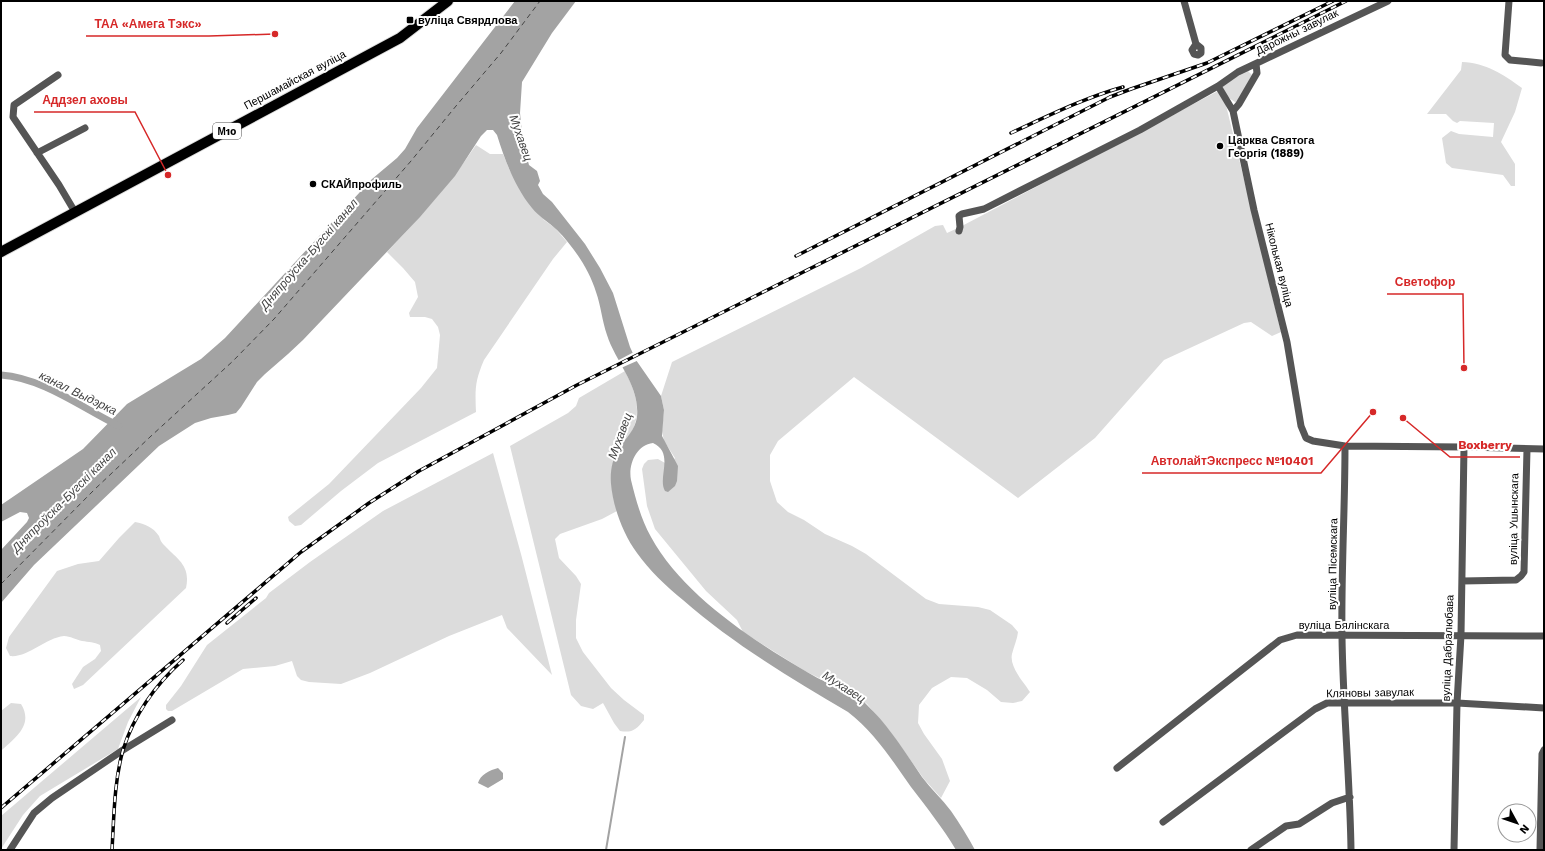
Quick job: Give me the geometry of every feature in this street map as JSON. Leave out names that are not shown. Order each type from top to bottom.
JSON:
[{"type":"main road","name":"Першамайская вуліца","points":[[1,252],[400,38],[448,1]]},
{"type":"street","points":[[1184,1],[1196,44]]},
{"type":"street","name":"Дарожны завулак","points":[[959,231],[959,216],[962,214],[984,209],[1140,130],[1218,86],[1238,72],[1388,1]]},
{"type":"street","points":[[1509,1],[1505,55],[1510,60],[1541,63]]},
{"type":"street","points":[[1218,86],[1233,111],[1239,104],[1257,73],[1256,64]]},
{"type":"street","points":[[58,75],[14,105],[13,117],[76,212]]},
{"type":"street","name":"Ніколькая вуліца","points":[[1233,111],[1254,210],[1287,342],[1300,426],[1306,438],[1313,441],[1345,446]]},
{"type":"street","points":[[37,153],[86,128]]},
{"type":"street","points":[[1345,446],[1544,449]]},
{"type":"street","name":"вуліца Пісемскага","points":[[1345,446],[1342,636],[1344,703],[1350,797],[1351,850]]},
{"type":"street","name":"вуліца Дабралюбава","points":[[1454,850],[1457,703],[1461,635],[1464,447]]},
{"type":"street","name":"вуліца Ушынскага","points":[[1462,581],[1516,580],[1524,572],[1527,449]]},
{"type":"street","name":"вуліца Бялінскага","points":[[1116,768],[1280,640],[1297,635],[1544,636]]},
{"type":"street","name":"Кляновы завулак","points":[[1163,822],[1321,705],[1327,703],[1457,703],[1544,708]]},
{"type":"street","points":[[10,850],[34,813],[52,798],[123,750],[172,720]]},
{"type":"street","points":[[1540,850],[1542,754],[1544,750]]},
{"type":"street","points":[[1251,850],[1286,826],[1299,824],[1332,803],[1350,797]]},
{"type":"shaded area","points":[[1462,62],[1487,67],[1494,70],[1522,88],[1515,112],[1501,142],[1515,164],[1515,186],[1511,186],[1503,175],[1452,168],[1446,163],[1442,138],[1451,131],[1459,134],[1493,137],[1494,123],[1460,121],[1457,123],[1446,114],[1427,114],[1461,70]]},
{"type":"shaded area","points":[[1248,71],[1252,75],[1237,103],[1227,96],[1223,88],[1223,84]]},
{"type":"shaded area","points":[[1218,91],[1225,101],[1281,332],[1272,336],[1251,322],[1244,323],[1164,360],[1095,438],[1018,498],[854,377],[778,441],[770,455],[770,481],[777,502],[788,512],[804,520],[825,534],[866,554],[926,599],[939,604],[978,607],[990,610],[1012,625],[1018,632],[1012,654],[1013,664],[1030,692],[1022,701],[1013,703],[1001,702],[987,690],[967,678],[951,677],[932,688],[919,705],[918,723],[942,759],[950,781],[941,798],[924,779],[889,730],[867,704],[850,691],[829,683],[805,671],[743,632],[737,620],[706,591],[655,529],[647,506],[642,469],[648,460],[658,459],[665,463],[665,470],[675,458],[664,441],[662,431],[664,410],[661,396],[672,362],[861,268],[935,226],[943,225],[947,233],[960,227]]},
{"type":"shaded area","points":[[476,145],[490,154],[503,154],[510,171],[544,220],[555,228],[567,242],[553,259],[484,360],[476,385],[476,412],[378,463],[341,491],[301,525],[295,526],[289,521],[288,517],[329,484],[421,388],[437,368],[440,335],[438,327],[432,319],[425,317],[410,317],[409,313],[418,297],[415,282],[387,252],[434,200]]},
{"type":"shaded area","points":[[625,371],[632,386],[636,402],[637,418],[631,433],[618,450],[613,465],[612,488],[617,511],[602,519],[560,534],[555,539],[559,558],[576,576],[581,584],[576,620],[576,638],[583,652],[611,688],[644,715],[644,720],[639,726],[628,732],[620,731],[603,703],[593,709],[581,706],[571,695],[510,446],[568,413],[576,406],[579,398]]},
{"type":"shaded area","points":[[493,453],[552,675],[507,628],[502,615],[449,636],[370,673],[341,684],[301,680],[297,676],[292,661],[275,666],[243,669],[172,711],[168,711],[166,709],[166,705],[181,686],[207,645],[266,598],[269,593],[310,562],[383,511]]},
{"type":"shaded area","points":[[135,522],[154,530],[162,543],[182,563],[185,568],[187,580],[186,588],[83,685],[74,689],[72,684],[83,667],[95,659],[101,651],[100,645],[64,636],[50,640],[23,654],[10,656],[6,648],[9,637],[57,571],[78,564],[99,561]]},
{"type":"shaded area","points":[[141,697],[128,722],[118,749],[40,796],[23,815],[1,849],[1,816]]},
{"type":"shaded area","points":[[11,703],[21,704],[25,718],[24,725],[17,736],[1,751],[1,711]]},
{"type":"water","points":[[515,1],[576,1],[552,33],[522,82],[520,113],[523,143],[529,165],[537,171],[540,181],[538,185],[543,194],[552,202],[585,244],[600,268],[613,293],[630,347],[636,360],[661,396],[664,410],[662,436],[678,466],[677,481],[675,486],[668,492],[665,491],[663,486],[663,453],[660,447],[653,443],[642,448],[634,457],[630,474],[644,523],[651,537],[664,558],[681,578],[720,614],[764,645],[807,672],[849,692],[863,701],[890,730],[922,777],[951,811],[975,850],[956,850],[882,747],[858,720],[848,712],[742,646],[702,616],[658,578],[632,546],[616,511],[612,493],[611,475],[613,461],[617,452],[636,422],[637,405],[635,395],[605,330],[596,292],[585,266],[563,236],[541,217],[526,200],[511,173],[497,135],[493,130],[487,130],[481,136],[455,176],[420,217],[303,340],[257,382],[236,413],[195,423],[159,446],[34,565],[1,603],[1,550],[29,518],[27,513],[20,512],[1,522],[1,505],[83,449],[127,404],[201,359],[225,338],[372,179],[397,158],[405,149],[417,128]]},
{"type":"water","points":[[498,768],[503,773],[503,779],[488,788],[478,783],[486,773]]},
{"type":"pier","points":[[634,352],[639,360],[621,368],[617,361]]},
{"type":"waterway","name":"канал Выдэрка","points":[[1,375],[17,377],[47,388],[119,426]]},
{"type":"waterway","points":[[606,850],[625,737]]},
{"type":"ferry route","points":[[1,584],[95,489],[233,361],[274,319],[411,161],[501,53],[540,1]]},
{"type":"railway","points":[[796,256],[1110,97],[1207,63],[1333,1]]},
{"type":"railway","points":[[1,808],[301,552],[369,503],[419,471],[577,385],[1346,1]]},
{"type":"railway","points":[[1011,133],[1080,102],[1123,87]]},
{"type":"railway","points":[[227,623],[256,598]]},
{"type":"railway","points":[[112,850],[115,800],[123,750],[133,725],[147,701],[164,679],[183,660]]},
{"type":"place","name":"вуліца Свярдлова","points":[[410,20]]},
{"type":"place","name":"ТАА «Амега Тэкс»","points":[[275,34]]},
{"type":"place","name":"Царква Святога Георгія (1889)","points":[[1220,146]]},
{"type":"place","name":"Аддзел аховы","points":[[168,175]]},
{"type":"place","name":"СКАЙпрофиль","points":[[313,184]]},
{"type":"place","name":"Светофор","points":[[1464,368]]},
{"type":"place","name":"АвтолайтЭкспресс №10401","points":[[1373,412]]},
{"type":"place","name":"Boxberry","points":[[1403,418]]},
{"type":"water label","name":"Мухавец","points":[[521,138]]},
{"type":"water label","name":"Дняпроўска-Бугскі канал","points":[[309,254]]},
{"type":"water label","name":"Мухавец","points":[[620,436]]},
{"type":"water label","name":"Дняпроўска-Бугскі канал","points":[[64,500]]},
{"type":"water label","name":"Мухавец","points":[[844,687]]}]
